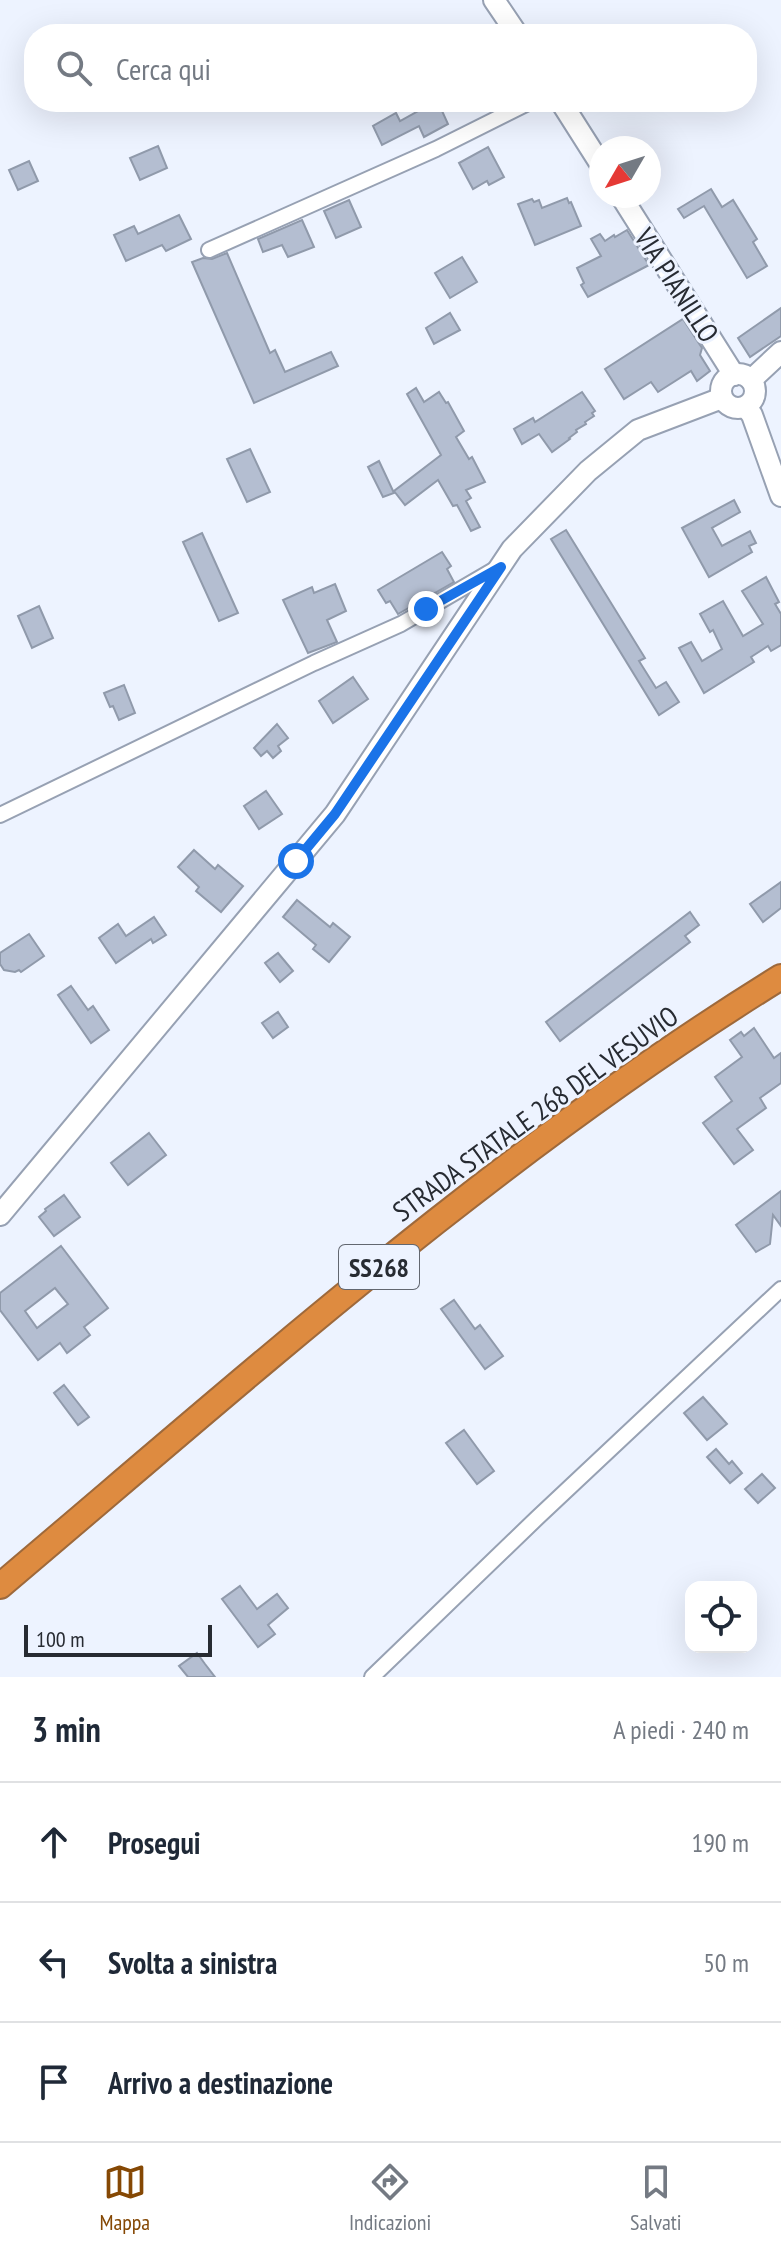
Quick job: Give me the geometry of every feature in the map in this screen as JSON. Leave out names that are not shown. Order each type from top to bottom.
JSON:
[{"type":"highway","name":"STRADA STATALE 268 DEL VESUVIO","points":[[0,1565],[395,1233],[489,1159],[659,1037],[781,958]]},
{"type":"highway","name":"STRADA STATALE 268 DEL VESUVIO","points":[[0,1586],[500,1170],[642,1068],[781,977]]},
{"type":"street","points":[[494,0],[510,24]]},
{"type":"street","points":[[209,250],[436,149],[510,112]]},
{"type":"street","points":[[567,112],[589,146]]},
{"type":"street","name":"VIA PIANILLO","points":[[629,208],[742,378]]},
{"type":"street","points":[[742,378],[754,384],[755,395],[746,407],[735,409],[722,398],[724,381],[742,378],[781,352]]},
{"type":"street","points":[[0,1215],[335,814],[512,549],[588,471],[638,430],[722,398]]},
{"type":"street","points":[[746,407],[752,415],[781,496]]},
{"type":"street","points":[[0,815],[401,624],[501,567]]},
{"type":"street","points":[[372,1677],[781,1289]]},
{"type":"building","points":[[416,112],[443,112],[448,124],[424,137],[419,126],[382,145],[373,126],[396,113],[400,121]]},
{"type":"building","points":[[158,146],[167,168],[140,180],[130,158]]},
{"type":"building","points":[[488,147],[504,177],[489,185],[487,181],[473,189],[459,163]]},
{"type":"building","points":[[29,161],[38,181],[18,190],[9,170]]},
{"type":"building","points":[[711,189],[722,207],[733,200],[757,239],[753,242],[767,266],[747,278],[704,206],[684,218],[678,209]]},
{"type":"building","points":[[567,198],[581,226],[535,245],[518,204],[539,200],[542,208]]},
{"type":"building","points":[[349,200],[361,227],[336,238],[324,211]]},
{"type":"building","points":[[179,215],[191,239],[166,251],[162,245],[126,261],[114,235],[134,226],[138,234]]},
{"type":"building","points":[[302,220],[314,247],[288,257],[282,245],[263,252],[258,239]]},
{"type":"building","points":[[627,230],[649,265],[588,297],[577,268],[601,256],[591,239],[600,234],[605,241]]},
{"type":"building","points":[[227,253],[270,353],[275,350],[285,372],[331,352],[338,366],[254,403],[192,262]]},
{"type":"building","points":[[462,257],[477,282],[450,298],[435,273]]},
{"type":"building","points":[[781,308],[781,336],[750,357],[738,338]]},
{"type":"building","points":[[450,313],[460,330],[434,344],[426,328]]},
{"type":"building","points":[[683,319],[702,348],[700,355],[710,371],[697,381],[691,371],[658,392],[651,382],[624,399],[605,369]]},
{"type":"building","points":[[416,388],[424,402],[439,392],[448,402],[464,431],[456,437],[469,459],[472,457],[485,482],[466,490],[471,498],[466,501],[480,527],[471,531],[438,480],[405,505],[394,491],[441,455],[407,394]]},
{"type":"building","points":[[582,392],[595,411],[592,413],[594,416],[570,439],[552,452],[539,434],[522,444],[514,429],[533,418],[535,422]]},
{"type":"building","points":[[250,449],[270,492],[247,502],[227,459]]},
{"type":"building","points":[[379,461],[394,493],[383,497],[368,467]]},
{"type":"building","points":[[734,500],[740,512],[712,528],[722,546],[750,531],[756,543],[749,546],[752,552],[709,577],[682,528]]},
{"type":"building","points":[[566,530],[645,658],[639,661],[656,688],[666,682],[679,702],[659,715],[551,539]]},
{"type":"building","points":[[202,533],[238,613],[219,621],[183,542]]},
{"type":"building","points":[[442,552],[451,566],[447,569],[454,582],[398,614],[378,590]]},
{"type":"building","points":[[766,577],[779,602],[775,604],[781,614],[781,645],[771,651],[768,646],[751,657],[754,662],[704,693],[679,648],[691,642],[702,661],[722,649],[713,630],[710,632],[700,614],[723,601],[743,636],[763,624],[742,591]]},
{"type":"building","points":[[335,584],[346,611],[327,620],[337,642],[308,653],[283,600],[312,587],[314,593]]},
{"type":"building","points":[[39,606],[53,638],[32,648],[18,616]]},
{"type":"building","points":[[353,677],[368,699],[333,723],[319,701]]},
{"type":"building","points":[[124,685],[135,713],[119,720],[104,693]]},
{"type":"building","points":[[277,724],[288,738],[278,746],[281,751],[273,758],[267,751],[261,756],[254,748]]},
{"type":"building","points":[[266,791],[282,814],[259,829],[244,806]]},
{"type":"building","points":[[194,850],[215,869],[218,865],[243,886],[221,912],[196,891],[199,887],[178,867]]},
{"type":"building","points":[[781,882],[781,908],[763,922],[750,904]]},
{"type":"building","points":[[297,900],[330,927],[333,923],[350,937],[329,962],[313,949],[316,945],[283,917]]},
{"type":"building","points":[[690,912],[699,925],[685,936],[690,942],[560,1041],[546,1022]]},
{"type":"building","points":[[154,917],[166,935],[153,943],[151,939],[116,963],[99,938],[118,924],[126,936]]},
{"type":"building","points":[[29,934],[44,956],[21,972],[4,970],[0,964],[0,953]]},
{"type":"building","points":[[278,953],[293,971],[280,982],[265,963]]},
{"type":"building","points":[[71,986],[88,1010],[93,1006],[109,1030],[91,1043],[58,995]]},
{"type":"building","points":[[278,1012],[288,1027],[273,1038],[262,1023]]},
{"type":"building","points":[[754,1028],[774,1058],[781,1053],[781,1083],[760,1098],[766,1108],[737,1129],[753,1150],[734,1164],[703,1123],[732,1101],[715,1077],[742,1057],[730,1040],[741,1032],[744,1036]]},
{"type":"building","points":[[149,1133],[166,1155],[128,1185],[111,1163]]},
{"type":"building","points":[[781,1191],[781,1226],[773,1215],[770,1244],[756,1252],[736,1225]]},
{"type":"building","points":[[64,1195],[80,1217],[54,1236],[39,1217]]},
{"type":"building","points":[[61,1246],[108,1308],[84,1327],[90,1335],[67,1353],[60,1343],[38,1360],[0,1310],[0,1293]],"holes":[[[55,1288],[68,1304],[37,1328],[25,1311]]]},
{"type":"building","points":[[454,1300],[475,1329],[480,1325],[503,1356],[485,1369],[441,1309]]},
{"type":"building","points":[[64,1385],[89,1417],[78,1425],[54,1393]]},
{"type":"building","points":[[703,1397],[727,1424],[707,1440],[684,1413]]},
{"type":"building","points":[[464,1430],[494,1471],[477,1484],[446,1443]]},
{"type":"building","points":[[716,1449],[742,1473],[730,1483],[707,1457]]},
{"type":"building","points":[[762,1474],[775,1488],[758,1503],[745,1489]]},
{"type":"building","points":[[240,1586],[257,1609],[277,1594],[288,1608],[268,1625],[275,1634],[258,1647],[222,1599]]},
{"type":"building","points":[[197,1653],[215,1677],[188,1677],[179,1666]]},
{"type":"route","points":[[296,861],[335,814],[501,567],[426,609]]}]
